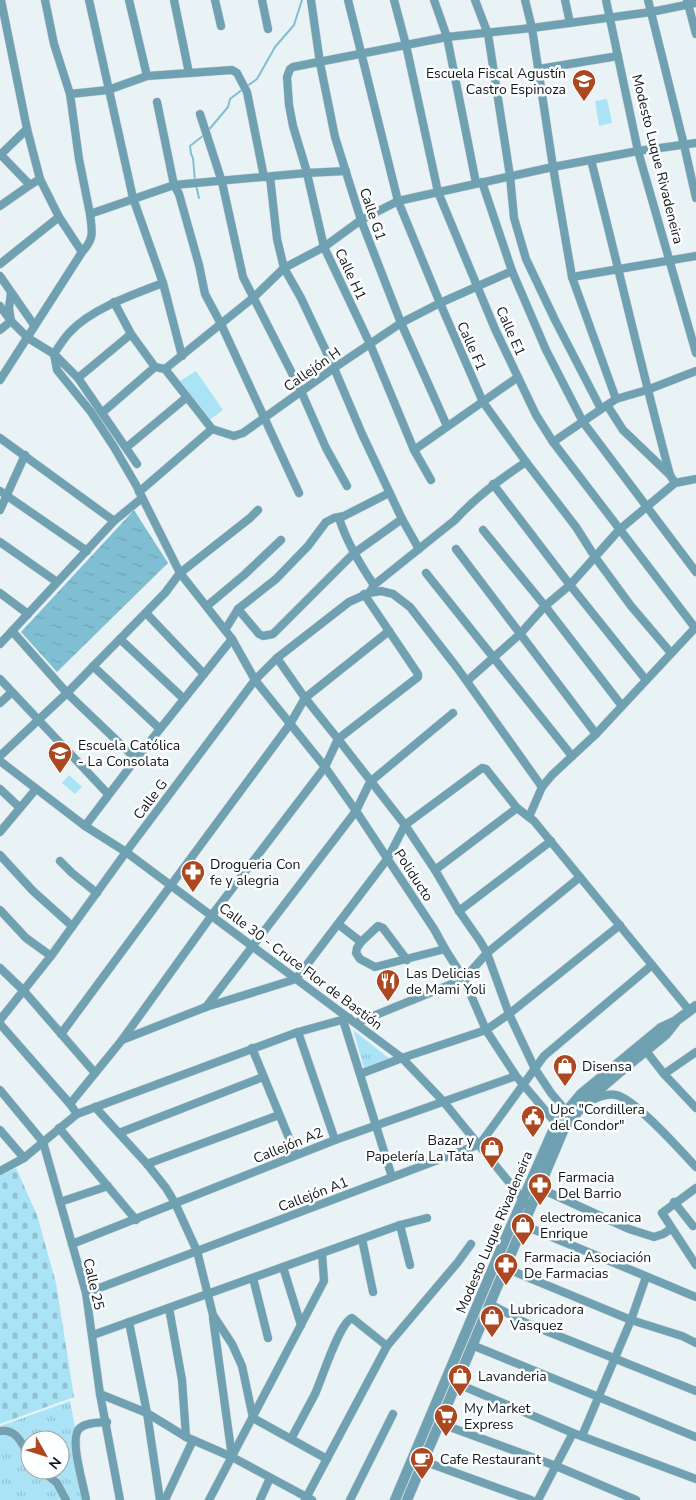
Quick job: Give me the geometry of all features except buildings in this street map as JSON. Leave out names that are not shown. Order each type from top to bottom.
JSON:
[{"type":"street","points":[[1,0],[27,129],[40,179],[59,217],[82,252]]},
{"type":"street","points":[[1,378],[82,252],[91,243],[90,214],[79,159],[70,94],[54,44],[45,0]]},
{"type":"street","points":[[89,0],[133,198],[163,283],[182,356]]},
{"type":"street","points":[[129,0],[147,76]]},
{"type":"street","points":[[174,0],[189,74]]},
{"type":"street","points":[[215,0],[220,26]]},
{"type":"street","points":[[262,0],[268,29]]},
{"type":"street","name":"Calle G1","points":[[311,0],[320,63],[335,137],[361,220],[401,323],[447,426]]},
{"type":"street","name":"Calle F1","points":[[348,0],[363,54],[398,201],[483,402],[526,462],[576,526],[595,557],[631,606],[671,653]]},
{"type":"street","name":"Calle E1","points":[[394,0],[406,45],[438,192],[477,286],[536,415],[553,442],[695,628]]},
{"type":"street","points":[[434,0],[447,38],[479,182],[512,270],[546,350],[583,422],[696,572]]},
{"type":"street","points":[[474,0],[488,34],[510,176],[514,218],[526,259],[555,320],[604,407],[623,430],[670,475],[675,483]]},
{"type":"street","points":[[525,0],[539,69],[553,167],[572,277],[616,399]]},
{"type":"street","points":[[565,0],[570,23]]},
{"type":"street","name":"Modesto Luque Rivadeneira","points":[[606,0],[638,151],[696,353]]},
{"type":"street","points":[[648,0],[696,198]]},
{"type":"street","points":[[320,63],[447,38],[651,12],[691,3],[696,34]]},
{"type":"street","points":[[539,69],[618,56]]},
{"type":"street","name":"Calle H1","points":[[320,63],[293,67],[287,77],[293,126],[307,173],[324,247],[370,344],[414,450],[432,480]]},
{"type":"street","points":[[70,94],[108,90],[147,76],[232,70],[237,73],[247,92],[267,177],[276,239],[284,268],[301,298],[334,368],[389,493],[419,549]]},
{"type":"street","points":[[157,102],[174,185],[179,194],[205,294],[222,324],[299,493]]},
{"type":"street","points":[[200,114],[222,182],[243,277],[301,391],[326,448],[346,486]]},
{"type":"street","points":[[27,129],[0,154],[30,185]]},
{"type":"street","points":[[103,412],[155,368],[165,369],[182,356],[254,297],[284,268],[324,247],[361,220],[398,201],[553,167],[638,151],[696,143]]},
{"type":"street","points":[[591,160],[647,390],[670,475]]},
{"type":"street","points":[[90,214],[174,185],[346,171]]},
{"type":"street","points":[[0,206],[40,179]]},
{"type":"street","points":[[0,264],[59,217]]},
{"type":"street","points":[[572,277],[696,256]]},
{"type":"street","name":"Callejón H","points":[[212,429],[234,436],[242,433],[401,323],[440,302],[512,270]]},
{"type":"street","points":[[0,276],[34,325]]},
{"type":"street","points":[[54,354],[70,331],[79,324],[114,302],[163,283]]},
{"type":"street","points":[[11,293],[9,308],[11,321]]},
{"type":"street","points":[[114,302],[131,334],[155,368]]},
{"type":"street","points":[[0,306],[11,321],[28,338],[54,354],[78,378],[138,464]]},
{"type":"street","points":[[0,330],[11,321]]},
{"type":"street","points":[[78,378],[131,334]]},
{"type":"street","name":"Poliducto","points":[[54,354],[57,370],[91,412],[114,446],[180,573],[226,630],[255,680],[325,767],[356,811],[434,929],[464,979],[486,1030],[516,1076],[559,1128]]},
{"type":"street","points":[[0,644],[114,522],[212,429],[165,369]]},
{"type":"street","points":[[553,442],[616,399],[647,390],[696,371]]},
{"type":"street","points":[[414,450],[518,377]]},
{"type":"street","points":[[127,447],[188,397]]},
{"type":"street","points":[[0,438],[114,522]]},
{"type":"street","points":[[0,510],[3,493],[25,456]]},
{"type":"street","name":"Calle G","points":[[0,1022],[255,680],[277,658],[349,602],[366,593],[455,520],[493,484],[526,462]]},
{"type":"street","points":[[467,681],[520,634],[545,606],[570,585],[619,530],[675,483],[696,479]]},
{"type":"street","points":[[493,484],[646,680]]},
{"type":"street","points":[[3,493],[86,551]]},
{"type":"street","points":[[226,630],[238,609],[276,579],[308,546],[323,525],[389,493]]},
{"type":"street","points":[[0,756],[67,693],[165,594],[180,573],[258,510]]},
{"type":"street","points":[[339,518],[353,554],[374,585]]},
{"type":"street","points":[[238,609],[263,636],[273,634],[353,554],[402,519]]},
{"type":"street","points":[[484,530],[622,706]]},
{"type":"street","points":[[207,606],[264,558],[280,540]]},
{"type":"street","points":[[0,542],[58,582]]},
{"type":"street","points":[[456,550],[596,734]]},
{"type":"street","points":[[426,572],[572,756]]},
{"type":"street","points":[[70,1104],[122,1040],[212,915],[325,767],[338,739],[418,677],[418,674],[366,593],[381,592],[393,594],[410,607],[467,681],[542,787]]},
{"type":"street","points":[[0,593],[28,614]]},
{"type":"street","points":[[146,613],[204,674]]},
{"type":"street","points":[[529,817],[542,787],[596,734],[695,628]]},
{"type":"street","points":[[12,631],[67,693],[136,759]]},
{"type":"street","points":[[61,1034],[290,724],[306,698],[389,631]]},
{"type":"street","points":[[120,639],[184,698]]},
{"type":"street","points":[[85,826],[108,794],[232,639]]},
{"type":"street","name":"Poliducto","points":[[277,658],[405,826],[435,870],[487,953],[509,1014],[535,1069],[551,1094],[566,1111]]},
{"type":"street","points":[[93,666],[160,729]]},
{"type":"street","points":[[0,680],[108,794]]},
{"type":"street","points":[[0,703],[12,692]]},
{"type":"street","points":[[206,1007],[356,811],[370,782],[453,714]]},
{"type":"street","name":"Calle 30 - Cruce Flor de Bastión","points":[[0,761],[85,826],[126,852],[254,946],[349,1021],[402,1058],[480,1144],[530,1208]]},
{"type":"street","points":[[122,1040],[206,1007],[296,979],[388,858],[405,826],[480,768],[484,768],[516,808],[529,817],[551,841],[652,965],[692,1008]]},
{"type":"street","points":[[0,789],[20,808]]},
{"type":"street","points":[[0,832],[36,789]]},
{"type":"street","points":[[435,870],[516,808]]},
{"type":"street","points":[[459,911],[551,841]]},
{"type":"street","points":[[0,855],[32,891],[72,926]]},
{"type":"street","points":[[60,861],[96,893]]},
{"type":"street","points":[[0,1172],[24,1158],[76,1114],[252,1048],[298,1032],[349,1021],[464,979],[487,953],[580,876]]},
{"type":"street","points":[[0,910],[26,938],[50,956]]},
{"type":"street","points":[[338,924],[361,942]]},
{"type":"street","points":[[360,1074],[486,1030],[509,1014],[620,925]]},
{"type":"street","points":[[407,960],[381,926],[375,927],[361,942],[356,953],[368,965],[375,967],[407,960],[445,949]]},
{"type":"street","points":[[480,1144],[544,1056],[652,965]]},
{"type":"street","points":[[0,968],[24,991],[95,1073]]},
{"type":"street","name":"Modesto Luque Rivadeneira","points":[[407,1500],[530,1208],[566,1111],[581,1094],[641,1044],[661,1028],[677,1020],[692,1008]]},
{"type":"street","name":"Modesto Luque Rivadeneira","points":[[395,1500],[501,1249],[559,1128],[585,1103],[666,1034],[677,1020]]},
{"type":"street","points":[[349,1021],[360,1074],[392,1177]]},
{"type":"street","points":[[0,1022],[70,1104],[76,1114]]},
{"type":"street","points":[[298,1032],[335,1140]]},
{"type":"street","points":[[252,1048],[296,1155]]},
{"type":"street","points":[[646,1051],[664,1074],[696,1108]]},
{"type":"street","points":[[664,1074],[696,1052]]},
{"type":"street","name":"Callejón A2","points":[[72,1244],[335,1140],[516,1076]]},
{"type":"street","points":[[119,1133],[263,1077]]},
{"type":"street","name":"Calle 25","points":[[0,1090],[43,1142],[86,1294],[100,1394],[107,1422],[120,1500]]},
{"type":"street","points":[[585,1103],[606,1095],[619,1095],[629,1101],[664,1133],[696,1166]]},
{"type":"street","points":[[94,1107],[147,1164],[166,1188],[197,1251],[213,1315],[232,1458]]},
{"type":"street","points":[[147,1164],[279,1115]]},
{"type":"street","points":[[59,1128],[136,1220]]},
{"type":"street","points":[[0,1130],[24,1158]]},
{"type":"street","name":"Callejón A1","points":[[86,1294],[480,1144]]},
{"type":"street","points":[[60,1202],[108,1186]]},
{"type":"street","points":[[538,1188],[629,1229],[654,1237],[671,1229]]},
{"type":"street","points":[[696,1188],[674,1202],[662,1213],[696,1265]]},
{"type":"street","points":[[674,1202],[693,1226]]},
{"type":"street","points":[[93,1335],[400,1225],[427,1218]]},
{"type":"street","points":[[400,1225],[410,1265]]},
{"type":"street","points":[[523,1225],[696,1297]]},
{"type":"street","points":[[362,1239],[374,1292]]},
{"type":"street","points":[[100,1394],[147,1412],[190,1439],[232,1458],[308,1499],[387,1346],[471,1244]]},
{"type":"street","points":[[501,1249],[510,1256]]},
{"type":"street","points":[[209,1500],[324,1281],[322,1253]]},
{"type":"street","points":[[283,1267],[301,1325]]},
{"type":"street","points":[[505,1268],[631,1320],[682,1336],[696,1343]]},
{"type":"street","points":[[582,1436],[631,1320],[646,1277]]},
{"type":"street","points":[[253,1278],[268,1338]]},
{"type":"street","points":[[481,1324],[478,1314],[483,1292]]},
{"type":"street","points":[[490,1304],[526,1322],[696,1391]]},
{"type":"street","points":[[165,1500],[190,1439],[169,1308]]},
{"type":"street","points":[[213,1315],[237,1353],[242,1366],[253,1418],[327,1459]]},
{"type":"street","points":[[291,1439],[315,1393],[338,1336],[349,1319],[352,1318],[358,1321],[387,1346]]},
{"type":"street","points":[[130,1322],[147,1412],[160,1500]]},
{"type":"street","points":[[472,1345],[696,1437]]},
{"type":"street","points":[[456,1383],[573,1433],[696,1479]]},
{"type":"street","points":[[350,1500],[393,1414]]},
{"type":"street","points":[[86,1500],[76,1453],[75,1435],[79,1428],[87,1424],[107,1422]]},
{"type":"street","points":[[439,1423],[556,1466],[636,1500]]},
{"type":"street","points":[[0,1431],[8,1430],[16,1435],[20,1441]]},
{"type":"street","points":[[538,1500],[573,1433]]},
{"type":"street","points":[[423,1461],[531,1500]]},
{"type":"street","points":[[260,1500],[270,1478]]},
{"type":"street","points":[[52,1480],[57,1484],[66,1500]]},
{"type":"green space","points":[[607,99],[612,123],[599,126],[595,101]]},
{"type":"green space","points":[[196,371],[223,410],[208,421],[180,381]]},
{"type":"green space","points":[[69,775],[82,787],[75,794],[62,783]]},
{"type":"green space","points":[[353,1030],[390,1059],[364,1068]]},
{"type":"green space","points":[[16,1168],[37,1215],[56,1283],[74,1397],[0,1424],[0,1176]]},
{"type":"green space","points":[[70,1401],[89,1500],[0,1500],[0,1426]]},
{"type":"water","points":[[134,510],[168,563],[57,672],[21,632]]},
{"type":"waterway","points":[[247,86],[257,79],[275,47],[294,25],[302,0]]},
{"type":"waterway","points":[[207,132],[228,107],[230,99],[243,89]]},
{"type":"waterway","points":[[195,181],[190,146],[204,135]]},
{"type":"waterway","points":[[196,185],[199,198]]},
{"type":"place","name":"Escuela Fiscal Agustín Castro Espinoza","points":[[584,102]]},
{"type":"place","name":"Escuela Católica - La Consolata","points":[[60,774]]},
{"type":"place","name":"Drogueria Con fe y alegria","points":[[193,893]]},
{"type":"place","name":"Las Delicias de Mami Yoli","points":[[388,1002]]},
{"type":"place","name":"Disensa","points":[[565,1087]]},
{"type":"place","name":"Upc \"Cordillera del Condor\"","points":[[533,1138]]},
{"type":"place","name":"Bazar y Papelería La Tata","points":[[492,1169]]},
{"type":"place","name":"Farmacia Del Barrio","points":[[540,1206]]},
{"type":"place","name":"electromecanica Enrique","points":[[523,1246]]},
{"type":"place","name":"Farmacia Asociación De Farmacias","points":[[506,1286]]},
{"type":"place","name":"Lubricadora Vasquez","points":[[492,1338]]},
{"type":"place","name":"Lavanderia","points":[[460,1397]]},
{"type":"place","name":"My Market Express","points":[[446,1437]]},
{"type":"place","name":"Cafe Restaurant","points":[[422,1480]]}]
